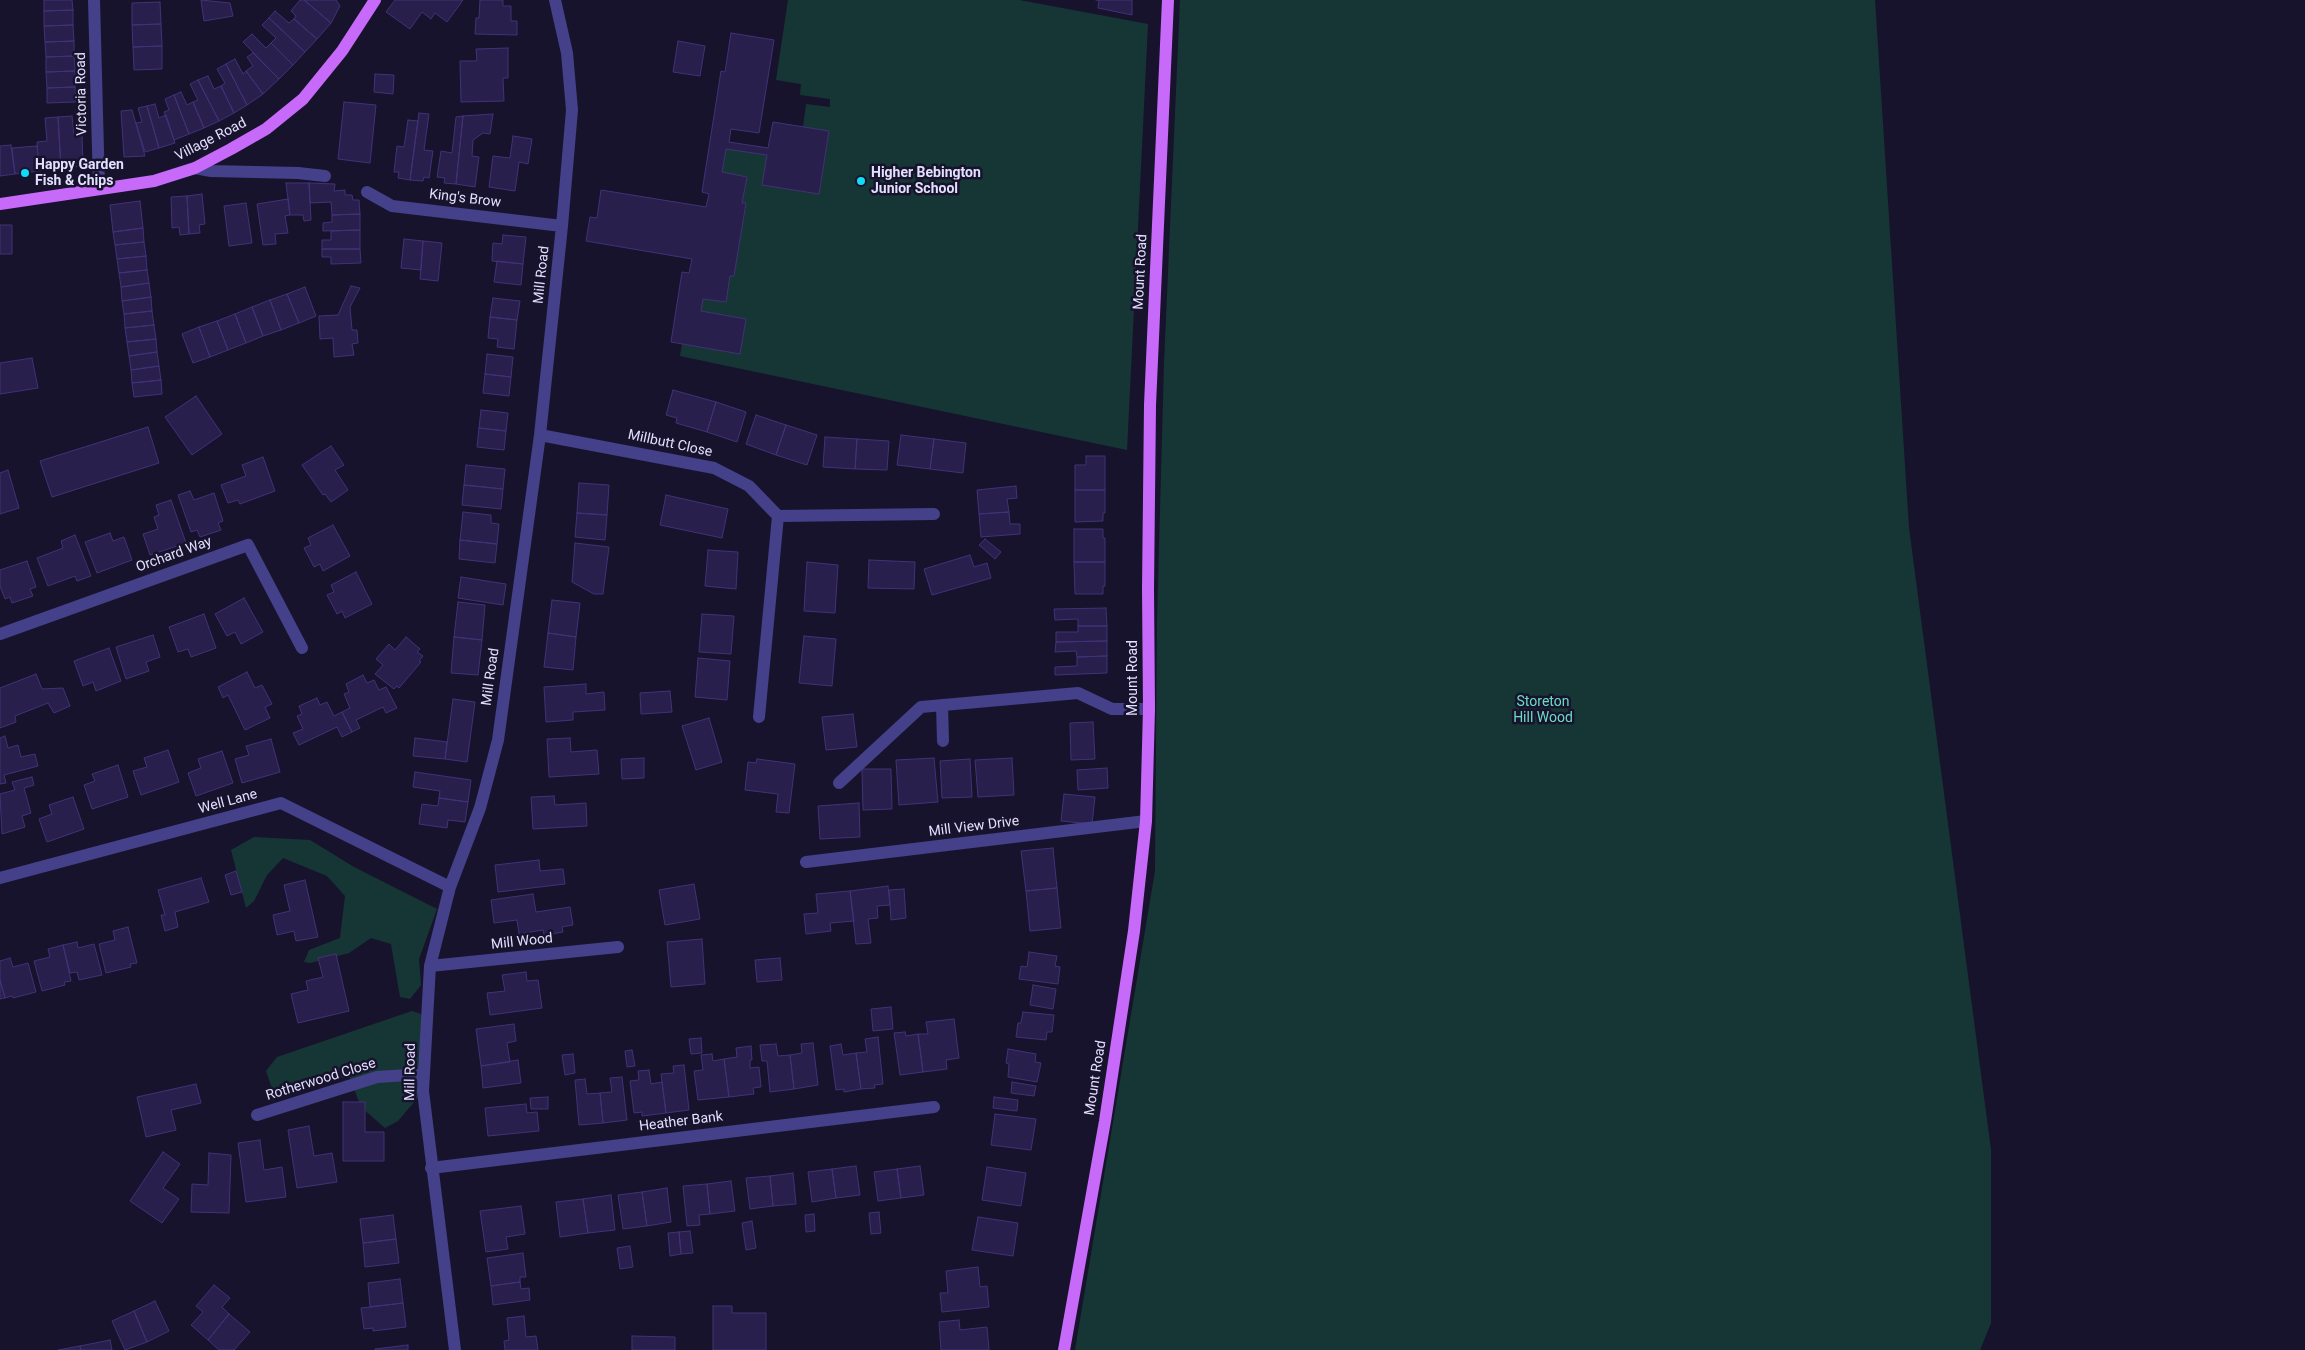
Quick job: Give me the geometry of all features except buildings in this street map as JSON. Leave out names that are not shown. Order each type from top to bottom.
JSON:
[{"type":"main road","name":"Village Road","points":[[0,204],[154,181],[195,168],[266,128],[303,99],[342,51],[375,0]]},
{"type":"main road","name":"Mount Road","points":[[1064,1350],[1105,1121],[1134,931],[1146,821],[1149,708],[1150,406],[1168,0]]},
{"type":"street","name":"Victoria Road","points":[[94,0],[99,188]]},
{"type":"street","name":"Mill Road","points":[[455,1350],[431,1168],[423,1091],[430,966],[450,887],[480,808],[498,740],[540,435],[572,110],[567,53],[555,0]]},
{"type":"street","points":[[195,168],[211,171],[298,173],[325,176]]},
{"type":"street","name":"King's Brow","points":[[367,192],[392,206],[562,226]]},
{"type":"street","name":"Millbutt Close","points":[[540,435],[714,468],[749,486],[778,516]]},
{"type":"street","points":[[759,717],[778,516],[934,514]]},
{"type":"street","name":"Orchard Way","points":[[0,634],[248,544],[302,648]]},
{"type":"street","points":[[839,783],[921,707],[1078,693],[1112,709],[1149,708]]},
{"type":"street","points":[[942,705],[943,740]]},
{"type":"street","name":"Well Lane","points":[[0,878],[280,803],[450,887]]},
{"type":"street","name":"Mill View Drive","points":[[806,862],[1146,821]]},
{"type":"street","name":"Mill Wood","points":[[430,966],[618,947]]},
{"type":"street","name":"Rotherwood Close","points":[[257,1115],[377,1077],[424,1074]]},
{"type":"street","name":"Heather Bank","points":[[431,1168],[934,1107]]},
{"type":"green space","name":"Higher Bebington Junior School","points":[[788,0],[1019,0],[1148,24],[1127,450],[680,356],[682,344],[740,353],[746,319],[701,311],[703,299],[726,302],[730,276],[734,276],[746,204],[742,203],[747,177],[722,172],[726,149],[767,155],[762,185],[819,194],[829,132],[803,127],[806,104],[830,107],[830,99],[800,95],[801,84],[776,80]]},
{"type":"green space","name":"Storeton Hill Wood","points":[[1180,0],[1875,0],[1909,528],[1991,1150],[1991,1323],[1980,1350],[1075,1350],[1155,871],[1157,622],[1164,364]]},
{"type":"green space","points":[[254,837],[310,840],[354,867],[437,909],[419,959],[421,985],[410,999],[400,997],[391,944],[371,938],[349,953],[310,963],[304,962],[309,950],[340,938],[345,896],[327,876],[283,858],[267,875],[254,901],[246,908],[231,850]]},
{"type":"green space","points":[[412,1011],[421,1014],[421,1094],[398,1121],[385,1128],[361,1107],[350,1078],[327,1077],[275,1097],[266,1071],[277,1057]]},
{"type":"place","name":"Happy Garden Fish & Chips","points":[[25,173]]},
{"type":"place","name":"Higher Bebington Junior School","points":[[861,181]]}]
